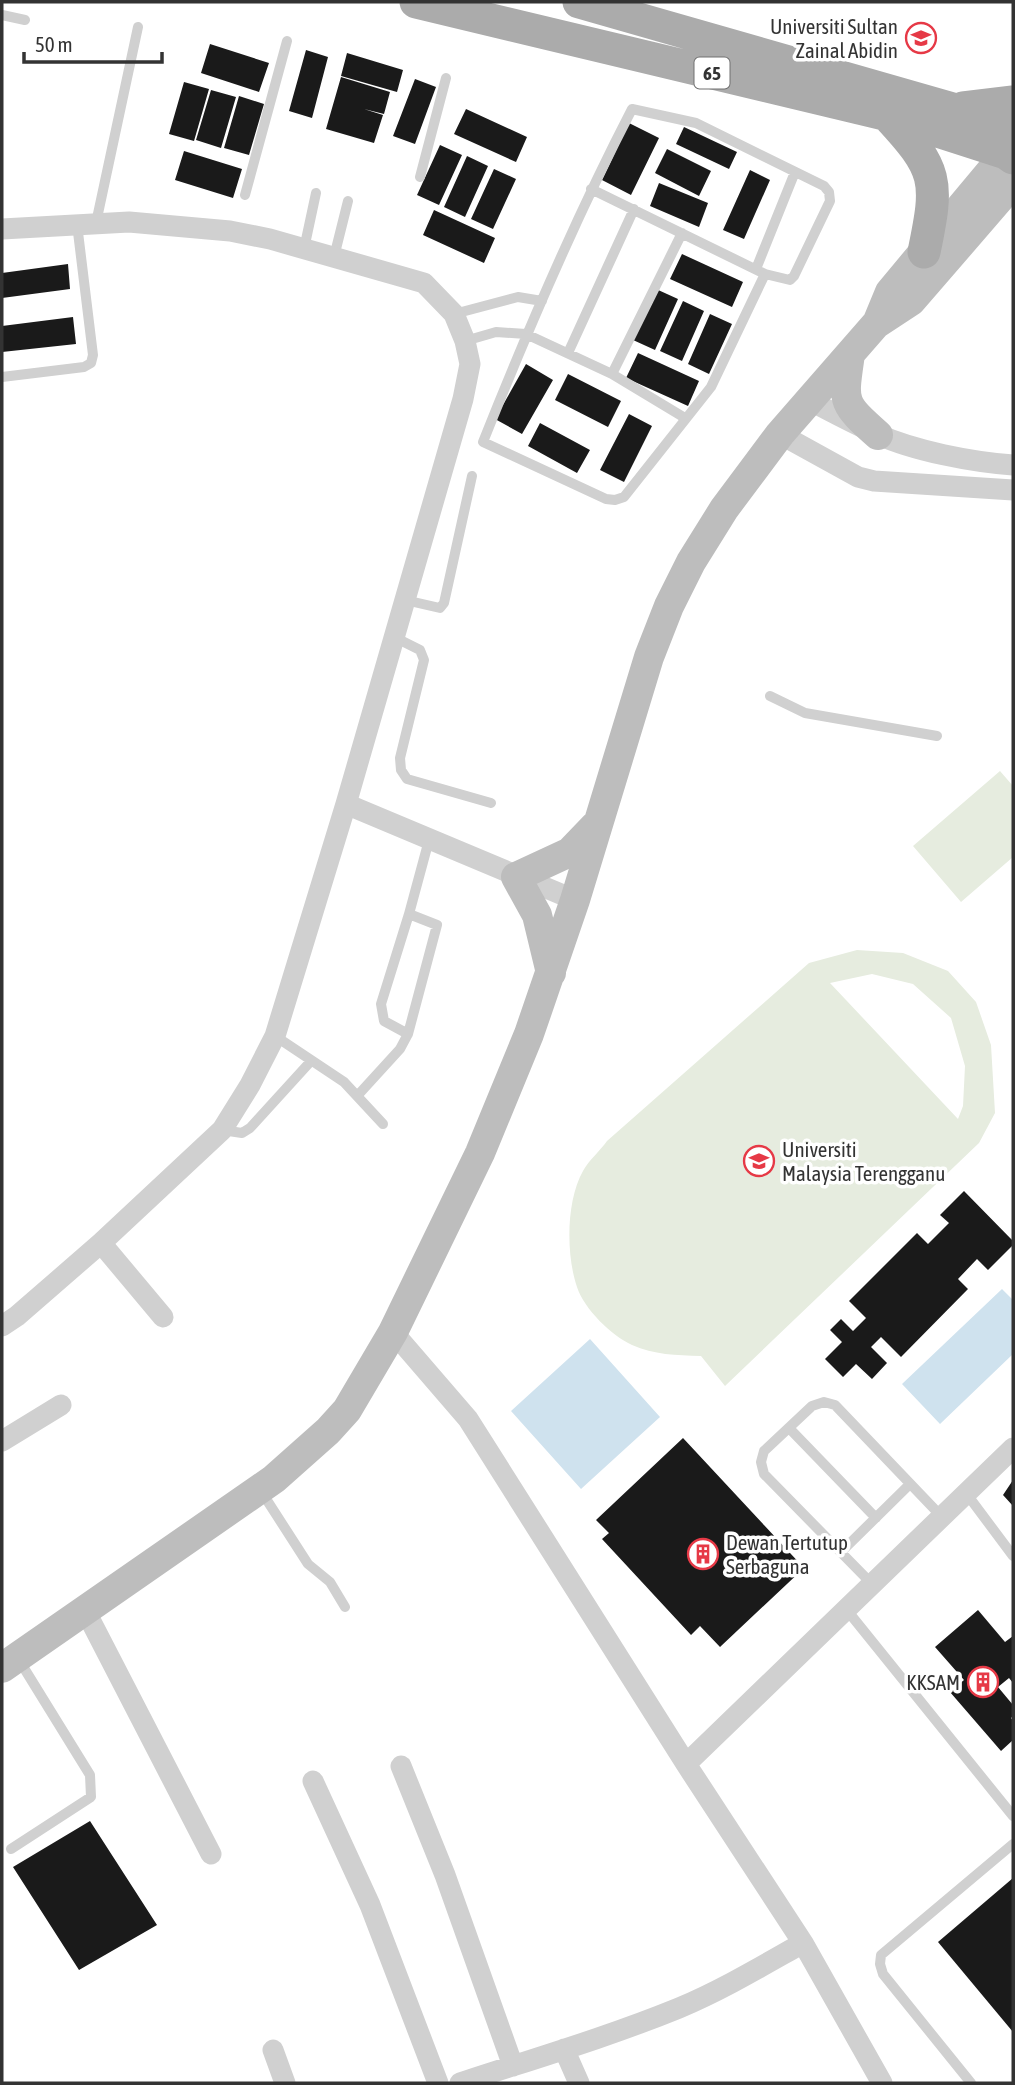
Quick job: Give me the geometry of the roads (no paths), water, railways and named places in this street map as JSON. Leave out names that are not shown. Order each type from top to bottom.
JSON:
[{"type":"main road","name":"65","points":[[416,2],[888,115],[1012,153]]},
{"type":"main road","name":"65","points":[[579,2],[953,109],[1012,153]]},
{"type":"main road","points":[[953,109],[1013,102]]},
{"type":"main road","points":[[888,115],[914,144],[927,164],[933,183],[933,208],[923,252]]},
{"type":"main road","points":[[876,324],[890,292],[1012,153]]},
{"type":"main road","points":[[10,1663],[260,1488],[328,1431],[347,1410],[393,1332],[480,1153],[529,1034],[575,900],[649,657],[668,606],[691,562],[724,509],[780,434],[876,324],[911,300],[1012,153]]},
{"type":"main road","points":[[850,354],[845,397],[854,413],[878,435]]},
{"type":"main road","points":[[551,974],[537,915],[516,877],[570,852],[599,821]]},
{"type":"street","points":[[2,229],[129,222],[230,231],[334,257],[424,283],[454,314],[466,341],[470,364],[463,399],[346,804],[275,1036],[250,1085],[222,1129],[101,1243],[2,1326]]},
{"type":"street","points":[[809,400],[878,435],[908,446],[1006,462]]},
{"type":"street","points":[[780,434],[858,477],[874,481],[1011,492]]},
{"type":"street","points":[[901,483],[908,446]]},
{"type":"street","points":[[346,804],[575,900]]},
{"type":"street","points":[[101,1243],[163,1317]]},
{"type":"street","points":[[393,1332],[468,1419],[803,1944],[882,2083]]},
{"type":"street","points":[[2,1441],[61,1405]]},
{"type":"street","points":[[686,1764],[1013,1448]]},
{"type":"street","points":[[85,1610],[211,1854]]},
{"type":"street","points":[[401,1766],[445,1875],[513,2066]]},
{"type":"street","points":[[313,1782],[370,1905],[438,2083]]},
{"type":"street","points":[[460,2083],[678,2008],[716,1991],[803,1944]]},
{"type":"street","points":[[564,2049],[579,2083]]},
{"type":"street","points":[[273,2050],[285,2083]]},
{"type":"lane","points":[[2,15],[25,20]]},
{"type":"lane","points":[[2,377],[84,367],[91,363],[93,355],[87,224],[138,27]]},
{"type":"lane","points":[[245,195],[287,41]]},
{"type":"lane","points":[[421,177],[446,78]]},
{"type":"lane","points":[[591,188],[760,271],[784,280],[790,280],[794,276],[830,201],[829,192],[824,186],[696,123],[632,109],[591,188],[526,334],[483,442],[606,499],[615,500],[624,497],[712,387],[760,271],[795,172]]},
{"type":"lane","points":[[304,249],[316,193]]},
{"type":"lane","points":[[334,257],[348,201]]},
{"type":"lane","points":[[568,353],[634,209]]},
{"type":"lane","points":[[611,374],[681,233]]},
{"type":"lane","points":[[454,314],[518,297],[542,301]]},
{"type":"lane","points":[[466,341],[496,332],[526,334],[611,374],[685,418]]},
{"type":"lane","points":[[405,600],[439,608],[444,603],[472,476]]},
{"type":"lane","points":[[394,637],[421,650],[424,660],[400,758],[401,770],[407,779],[491,803]]},
{"type":"lane","points":[[770,696],[805,713],[937,736]]},
{"type":"lane","points":[[408,1034],[384,1021],[381,1004],[429,840]]},
{"type":"lane","points":[[358,1095],[400,1049],[408,1034],[437,925],[409,914]]},
{"type":"lane","points":[[275,1036],[344,1082],[383,1124]]},
{"type":"lane","points":[[222,1129],[242,1133],[250,1128],[311,1061]]},
{"type":"lane","points":[[872,1584],[764,1474],[761,1462],[764,1451],[812,1406],[824,1402],[835,1405],[942,1517]]},
{"type":"lane","points":[[789,1428],[876,1518]]},
{"type":"lane","points":[[841,1552],[910,1483]]},
{"type":"lane","points":[[260,1488],[307,1564],[330,1582],[345,1607]]},
{"type":"lane","points":[[966,1493],[1013,1556]]},
{"type":"lane","points":[[846,1609],[1013,1816]]},
{"type":"lane","points":[[10,1663],[90,1775],[91,1797],[11,1849]]},
{"type":"lane","points":[[971,2083],[883,1973],[881,1955],[1013,1844]]},
{"type":"water","points":[[1002,1289],[1013,1300],[1013,1354],[940,1424],[902,1384]]},
{"type":"water","points":[[590,1339],[660,1417],[581,1489],[511,1411]]},
{"type":"place","name":"Universiti Sultan Zainal Abidin","points":[[921,38]]},
{"type":"place","name":"Universiti Malaysia Terengganu","points":[[759,1161]]},
{"type":"place","name":"Dewan Tertutup Serbaguna","points":[[703,1554]]},
{"type":"place","name":"KKSAM","points":[[983,1682]]}]
